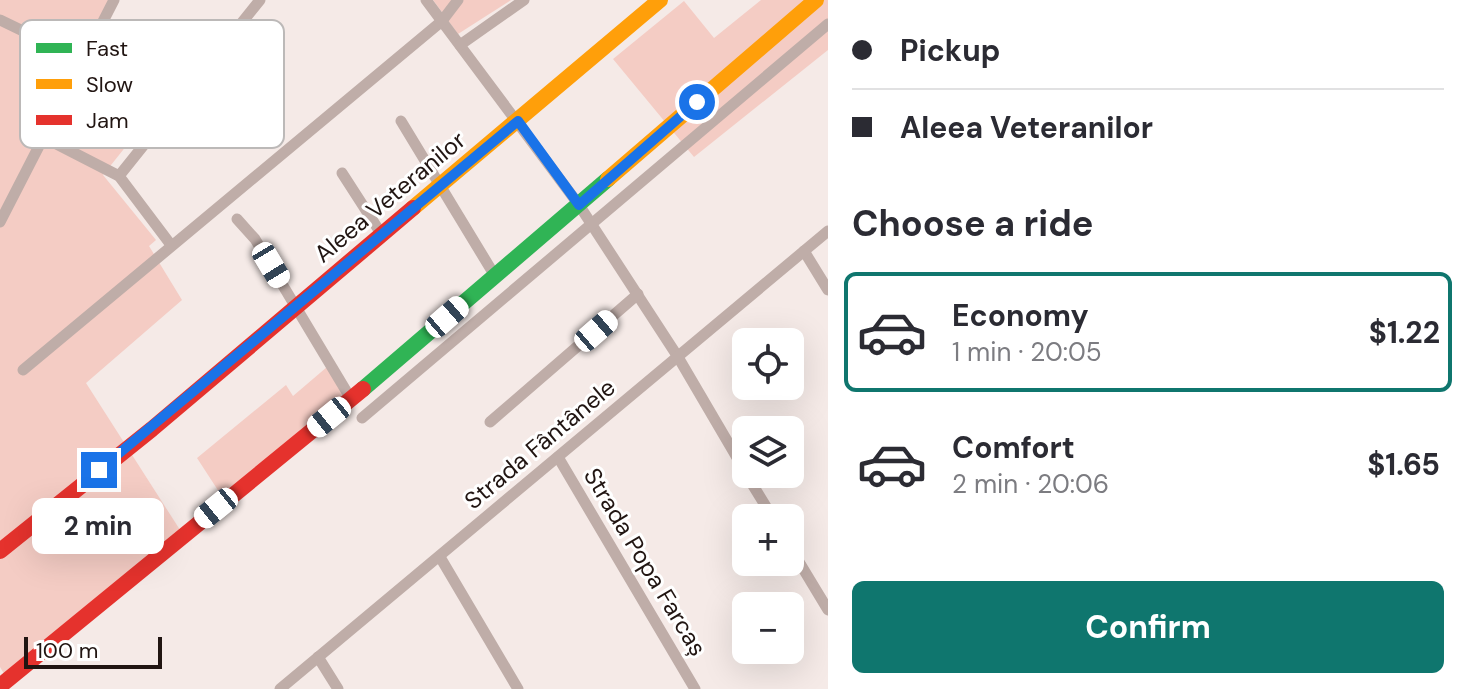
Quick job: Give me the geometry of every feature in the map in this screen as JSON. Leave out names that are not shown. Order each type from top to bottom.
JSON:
[{"type":"street","points":[[104,20],[114,0]]},
{"type":"street","points":[[244,20],[260,0]]},
{"type":"street","points":[[426,0],[579,205],[678,357],[732,450]]},
{"type":"street","points":[[23,370],[442,21],[458,0]]},
{"type":"street","points":[[460,45],[524,0]]},
{"type":"street","name":"Aleea Veteranilor","points":[[0,551],[152,429],[660,0]]},
{"type":"street","points":[[0,686],[351,399],[816,0]]},
{"type":"street","points":[[0,20],[20,30]]},
{"type":"street","points":[[362,418],[828,24]]},
{"type":"street","points":[[401,121],[495,276]]},
{"type":"street","points":[[0,222],[37,148]]},
{"type":"street","points":[[64,148],[119,176],[171,245]]},
{"type":"street","points":[[119,176],[141,148]]},
{"type":"street","points":[[342,173],[382,235]]},
{"type":"street","points":[[237,219],[255,239],[351,399]]},
{"type":"street","name":"Strada Fântânele","points":[[280,689],[828,231]]},
{"type":"street","points":[[804,251],[828,290]]},
{"type":"street","points":[[490,422],[638,294]]},
{"type":"street","name":"Strada Popa Farcaș","points":[[558,457],[695,689]]},
{"type":"street","points":[[440,557],[518,689]]},
{"type":"street","points":[[804,570],[828,610]]},
{"type":"street","points":[[318,657],[338,689]]},
{"type":"shaded area","points":[[0,0],[116,0],[106,20],[20,20],[20,148],[125,148],[103,175],[156,240],[149,246],[182,300],[86,383],[182,533],[6,677],[0,667]]},
{"type":"shaded area","points":[[433,0],[511,0],[458,34]]},
{"type":"shaded area","points":[[761,0],[828,0],[828,50],[694,157],[613,59],[684,1],[714,38]]},
{"type":"shaded area","points":[[327,367],[345,399],[223,498],[197,458],[286,385],[293,396]]},
{"type":"traffic: fast","points":[[363,389],[608,179]]},
{"type":"traffic: slow","points":[[413,208],[660,0]]},
{"type":"traffic: slow","points":[[608,179],[816,0]]},
{"type":"traffic: jam","points":[[0,551],[152,429],[413,208]]},
{"type":"traffic: jam","points":[[0,686],[363,389]]},
{"type":"route","points":[[99,470],[152,429],[518,121],[579,205],[697,102]]}]
